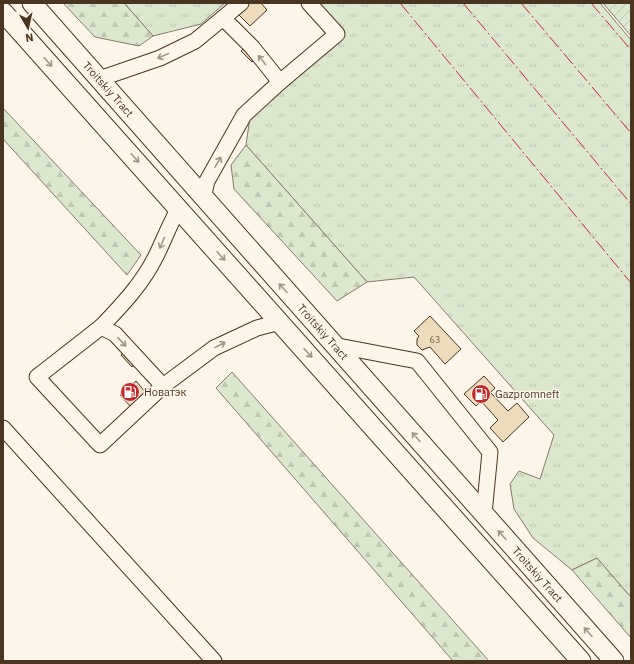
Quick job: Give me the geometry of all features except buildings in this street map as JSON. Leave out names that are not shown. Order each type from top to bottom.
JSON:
[{"type":"main road","name":"Troitskiy Tract","points":[[32,3],[614,661]]},
{"type":"main road","points":[[3,12],[180,208],[581,661]]},
{"type":"lane","points":[[99,79],[160,58],[195,41],[241,3]]},
{"type":"lane","points":[[203,198],[207,181],[244,116],[280,82],[337,34],[309,3]]},
{"type":"lane","points":[[223,18],[252,48],[280,82]]},
{"type":"lane","points":[[180,208],[172,220],[156,257],[134,293],[101,327],[37,377],[100,445],[162,386],[214,348],[257,328],[280,322]]},
{"type":"lane","points":[[101,327],[114,334],[162,386]]},
{"type":"lane","points":[[333,344],[417,361],[490,452],[484,514]]},
{"type":"lane","points":[[3,428],[214,661]]},
{"type":"green space","points":[[63,3],[124,3],[153,36],[139,46],[95,37]]},
{"type":"green space","points":[[124,3],[225,3],[201,24],[153,36]]},
{"type":"green space","points":[[317,3],[600,3],[631,40],[631,596],[597,558],[572,570],[533,538],[514,509],[510,484],[519,471],[540,479],[554,435],[414,277],[367,282],[246,145],[250,117],[343,33]]},
{"type":"green space","points":[[603,3],[631,3],[631,36]]},
{"type":"green space","points":[[3,108],[141,255],[127,275],[3,139]]},
{"type":"green space","points":[[246,145],[367,282],[337,301],[234,189],[231,165]]},
{"type":"green space","points":[[232,372],[489,661],[453,661],[216,388]]},
{"type":"green space","points":[[597,558],[631,596],[631,638],[572,570]]},
{"type":"power","points":[[400,3],[631,283]]},
{"type":"power","points":[[463,3],[631,204]]},
{"type":"power","points":[[521,3],[631,133]]},
{"type":"power","points":[[591,3],[631,50]]},
{"type":"place","name":"Новатэк","points":[[130,392]]},
{"type":"place","name":"Gazpromneft","points":[[481,394]]}]
